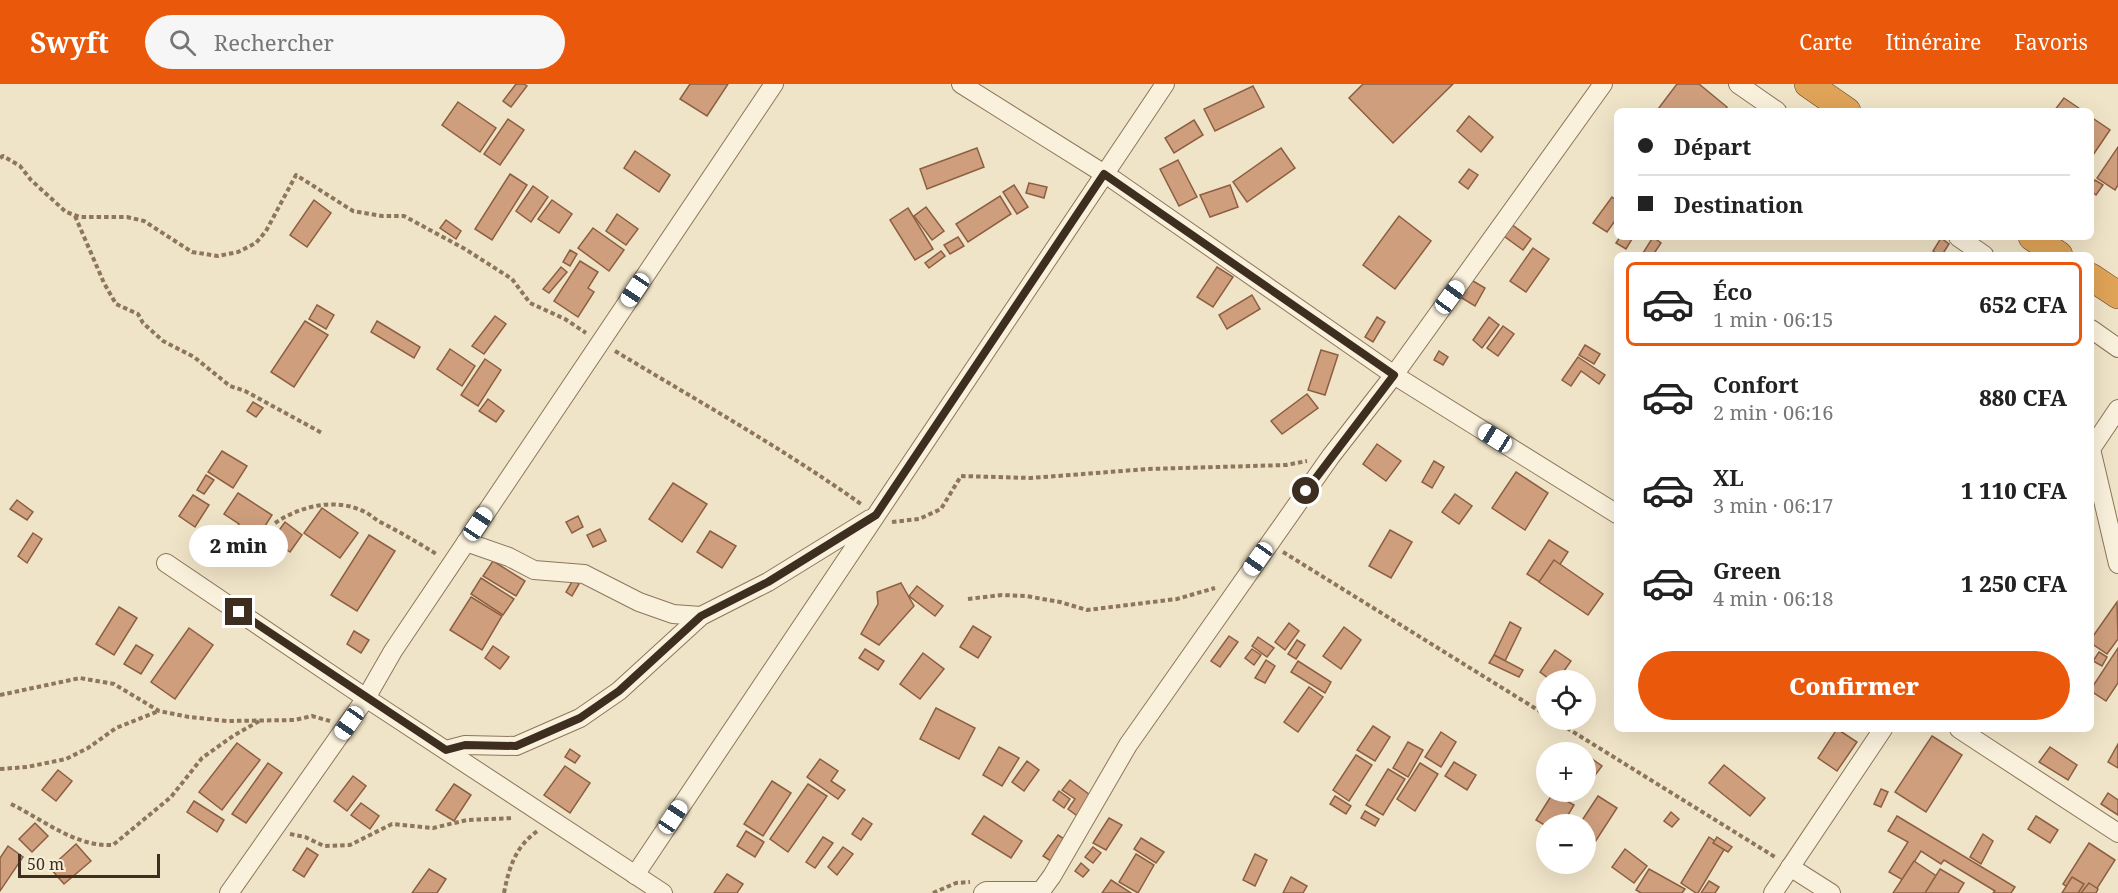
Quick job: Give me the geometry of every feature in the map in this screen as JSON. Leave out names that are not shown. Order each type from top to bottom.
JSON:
[{"type":"highway","points":[[1808,84],[1843,108]]},
{"type":"highway","points":[[2036,240],[2054,252]]},
{"type":"highway","points":[[2094,279],[2118,295]]},
{"type":"street","points":[[229,893],[366,698],[393,651],[774,84]]},
{"type":"street","points":[[961,84],[1104,174],[1394,375],[1614,512]]},
{"type":"street","points":[[635,874],[1165,84]]},
{"type":"street","points":[[983,893],[986,891],[1040,892],[1052,876],[1128,745],[1331,456],[1394,375],[1603,84]]},
{"type":"street","points":[[1738,84],[1773,108]]},
{"type":"street","points":[[1962,240],[1980,252]]},
{"type":"street","points":[[2094,331],[2118,348]]},
{"type":"street","points":[[2094,445],[2118,409]]},
{"type":"street","points":[[2094,462],[2118,564]]},
{"type":"street","points":[[446,750],[465,745],[516,746],[580,718],[619,691],[701,616],[768,582],[876,515]]},
{"type":"street","points":[[466,542],[500,553],[534,570],[584,574],[639,602],[673,614],[701,616]]},
{"type":"street","points":[[166,563],[366,698],[663,893]]},
{"type":"street","points":[[1773,893],[1881,732]]},
{"type":"street","points":[[1964,732],[2118,833]]},
{"type":"street","points":[[1790,867],[1831,893]]},
{"type":"path","points":[[0,158],[3,156],[20,166],[31,180],[66,212],[80,217],[127,217],[144,221],[192,252],[218,256],[238,252],[256,243],[266,231],[296,175],[353,211],[382,216],[404,216],[465,249],[512,279],[530,303],[565,319],[759,437],[820,475],[887,523],[919,519],[940,509],[961,476],[1031,478],[1148,469],[1286,465],[1331,456]]},
{"type":"path","points":[[75,215],[104,283],[116,304],[138,314],[143,323],[163,341],[194,357],[230,386],[245,391],[322,433]]},
{"type":"path","points":[[275,523],[284,517],[321,504],[350,507],[366,512],[452,563]]},
{"type":"path","points":[[1270,543],[1536,709]]},
{"type":"path","points":[[968,599],[1002,595],[1026,596],[1087,610],[1177,599],[1221,586],[1236,591]]},
{"type":"path","points":[[0,695],[80,678],[114,684],[159,711],[227,721],[295,720],[312,716],[327,721],[349,723]]},
{"type":"path","points":[[0,769],[27,767],[66,759],[88,748],[117,728],[159,711]]},
{"type":"path","points":[[11,804],[74,839],[113,845],[171,797],[202,758],[233,736],[262,720]]},
{"type":"path","points":[[1570,730],[1790,867]]},
{"type":"path","points":[[270,835],[298,836],[324,846],[350,845],[392,824],[433,828],[467,820],[519,818]]},
{"type":"path","points":[[504,893],[516,852],[528,837],[554,821]]},
{"type":"building","points":[[516,84],[527,86],[511,107],[503,101]]},
{"type":"building","points":[[690,84],[728,84],[707,116],[680,99]]},
{"type":"building","points":[[1363,84],[1453,84],[1393,143],[1349,98]]},
{"type":"building","points":[[1677,84],[1699,84],[1727,107],[1726,108],[1659,108]]},
{"type":"building","points":[[1253,86],[1264,107],[1215,131],[1204,109]]},
{"type":"building","points":[[2064,98],[2079,108],[2056,108]]},
{"type":"building","points":[[458,102],[496,128],[480,152],[442,125]]},
{"type":"building","points":[[1469,116],[1493,137],[1481,152],[1457,131]]},
{"type":"building","points":[[508,119],[524,130],[500,165],[484,154]]},
{"type":"building","points":[[2094,119],[2110,130],[2094,154]]},
{"type":"building","points":[[1194,120],[1203,135],[1174,153],[1165,138]]},
{"type":"building","points":[[2118,147],[2118,185],[2115,190],[2097,178]]},
{"type":"building","points":[[977,148],[984,167],[927,189],[920,169]]},
{"type":"building","points":[[1281,148],[1295,168],[1247,202],[1233,182]]},
{"type":"building","points":[[635,151],[670,175],[659,192],[624,168]]},
{"type":"building","points":[[1178,160],[1197,197],[1179,206],[1160,169]]},
{"type":"building","points":[[1469,169],[1478,175],[1468,189],[1459,182]]},
{"type":"building","points":[[510,174],[527,185],[492,240],[475,229]]},
{"type":"building","points":[[2094,181],[2103,185],[2096,195],[2094,193]]},
{"type":"building","points":[[1029,183],[1047,187],[1044,198],[1026,193]]},
{"type":"building","points":[[1014,185],[1028,207],[1017,214],[1003,192]]},
{"type":"building","points":[[1230,185],[1238,207],[1210,217],[1200,195]]},
{"type":"building","points":[[533,186],[548,197],[531,222],[516,211]]},
{"type":"building","points":[[1000,196],[1011,214],[968,242],[956,224]]},
{"type":"building","points":[[1612,197],[1614,199],[1614,222],[1607,232],[1593,223]]},
{"type":"building","points":[[314,200],[331,213],[307,247],[290,235]]},
{"type":"building","points":[[552,200],[572,214],[559,233],[538,219]]},
{"type":"building","points":[[926,207],[944,231],[932,240],[914,216]]},
{"type":"building","points":[[908,208],[933,249],[915,260],[890,220]]},
{"type":"building","points":[[617,214],[638,229],[626,245],[606,231]]},
{"type":"building","points":[[1399,216],[1431,241],[1395,289],[1363,265]]},
{"type":"building","points":[[446,220],[461,231],[456,239],[440,228]]},
{"type":"building","points":[[1506,220],[1531,239],[1523,250],[1497,231]]},
{"type":"building","points":[[593,228],[624,250],[609,271],[578,248]]},
{"type":"building","points":[[958,237],[964,246],[950,254],[944,245]]},
{"type":"building","points":[[1618,240],[1631,240],[1626,249],[1616,243]]},
{"type":"building","points":[[1651,240],[1661,243],[1655,252],[1644,252]]},
{"type":"building","points":[[1940,240],[1949,244],[1944,252],[1933,251]]},
{"type":"building","points":[[1533,248],[1549,259],[1526,292],[1510,281]]},
{"type":"building","points":[[570,250],[577,254],[570,266],[563,262]]},
{"type":"building","points":[[941,251],[945,256],[929,268],[925,263]]},
{"type":"building","points":[[580,261],[598,272],[588,288],[594,292],[578,317],[554,301]]},
{"type":"building","points":[[561,267],[567,272],[549,293],[543,289]]},
{"type":"building","points":[[1217,267],[1233,277],[1213,307],[1197,297]]},
{"type":"building","points":[[1468,278],[1485,288],[1475,306],[1457,295]]},
{"type":"building","points":[[1252,295],[1260,309],[1227,329],[1219,315]]},
{"type":"building","points":[[317,305],[334,315],[326,329],[309,319]]},
{"type":"building","points":[[495,316],[506,324],[484,354],[472,346]]},
{"type":"building","points":[[1377,317],[1385,322],[1373,342],[1365,337]]},
{"type":"building","points":[[1489,317],[1499,325],[1482,348],[1473,340]]},
{"type":"building","points":[[305,321],[328,335],[294,387],[271,372]]},
{"type":"building","points":[[377,321],[420,347],[414,358],[371,332]]},
{"type":"building","points":[[1503,326],[1514,334],[1498,356],[1487,348]]},
{"type":"building","points":[[1585,345],[1600,354],[1594,364],[1579,355]]},
{"type":"building","points":[[450,349],[475,366],[462,386],[437,369]]},
{"type":"building","points":[[1321,350],[1338,355],[1325,395],[1308,390]]},
{"type":"building","points":[[1439,351],[1448,357],[1443,365],[1434,360]]},
{"type":"building","points":[[1578,357],[1605,375],[1599,384],[1581,371],[1571,386],[1562,380]]},
{"type":"building","points":[[485,359],[501,370],[478,406],[461,395]]},
{"type":"building","points":[[1307,394],[1318,408],[1282,434],[1271,421]]},
{"type":"building","points":[[488,399],[504,411],[496,422],[479,411]]},
{"type":"building","points":[[253,402],[263,408],[256,417],[247,411]]},
{"type":"building","points":[[1377,444],[1401,461],[1386,481],[1363,464]]},
{"type":"building","points":[[222,451],[247,466],[233,488],[208,472]]},
{"type":"building","points":[[1434,461],[1444,467],[1432,488],[1422,482]]},
{"type":"building","points":[[1516,472],[1548,493],[1525,530],[1492,508]]},
{"type":"building","points":[[206,475],[214,480],[204,494],[197,490]]},
{"type":"building","points":[[673,483],[707,504],[682,542],[649,519]]},
{"type":"building","points":[[238,493],[272,515],[255,542],[235,529],[239,524],[224,514]]},
{"type":"building","points":[[1455,494],[1472,506],[1459,524],[1442,512]]},
{"type":"building","points":[[193,495],[209,505],[195,527],[179,516]]},
{"type":"building","points":[[17,500],[33,512],[27,520],[10,509]]},
{"type":"building","points":[[322,508],[358,533],[340,558],[304,533]]},
{"type":"building","points":[[578,516],[583,527],[572,533],[566,522]]},
{"type":"building","points":[[285,522],[302,535],[290,552],[272,540]]},
{"type":"building","points":[[600,529],[606,541],[593,547],[587,535]]},
{"type":"building","points":[[1390,530],[1412,542],[1391,578],[1369,566]]},
{"type":"building","points":[[710,531],[736,546],[722,568],[697,552]]},
{"type":"building","points":[[33,533],[42,539],[27,563],[18,556]]},
{"type":"building","points":[[369,535],[395,551],[357,611],[331,595]]},
{"type":"building","points":[[1549,540],[1568,552],[1546,586],[1527,574]]},
{"type":"building","points":[[1554,560],[1603,594],[1588,615],[1539,582]]},
{"type":"building","points":[[493,561],[525,581],[516,596],[483,576]]},
{"type":"building","points":[[481,578],[514,599],[503,615],[471,594]]},
{"type":"building","points":[[573,580],[579,584],[572,596],[566,592]]},
{"type":"building","points":[[901,583],[914,606],[879,645],[861,634],[878,604],[877,592]]},
{"type":"building","points":[[917,586],[943,606],[935,616],[909,596]]},
{"type":"building","points":[[471,597],[502,616],[482,650],[450,630]]},
{"type":"building","points":[[2117,602],[2118,639],[2107,654],[2094,645],[2094,635]]},
{"type":"building","points":[[119,607],[137,618],[114,655],[96,644]]},
{"type":"building","points":[[1510,622],[1521,628],[1505,661],[1494,655]]},
{"type":"building","points":[[1289,623],[1299,631],[1285,650],[1275,642]]},
{"type":"building","points":[[973,626],[991,637],[978,658],[960,647]]},
{"type":"building","points":[[1344,627],[1361,640],[1341,669],[1323,656]]},
{"type":"building","points":[[189,628],[213,645],[175,699],[151,682]]},
{"type":"building","points":[[354,631],[369,640],[361,653],[347,644]]},
{"type":"building","points":[[1229,636],[1238,642],[1220,667],[1211,661]]},
{"type":"building","points":[[1258,637],[1274,648],[1267,657],[1252,646]]},
{"type":"building","points":[[1297,640],[1305,645],[1296,659],[1288,654]]},
{"type":"building","points":[[136,645],[153,655],[141,674],[124,664]]},
{"type":"building","points":[[493,646],[509,657],[500,669],[485,658]]},
{"type":"building","points":[[2118,648],[2118,683],[2106,701],[2094,693],[2094,684]]},
{"type":"building","points":[[865,649],[884,661],[878,670],[859,658]]},
{"type":"building","points":[[1252,649],[1261,655],[1254,665],[1245,658]]},
{"type":"building","points":[[1555,650],[1571,661],[1565,670],[1541,670]]},
{"type":"building","points":[[2099,652],[2107,657],[2102,666],[2094,660]]},
{"type":"building","points":[[923,653],[944,669],[920,699],[900,684]]},
{"type":"building","points":[[1494,655],[1523,670],[1519,677],[1489,663]]},
{"type":"building","points":[[1266,660],[1275,666],[1265,683],[1255,678]]},
{"type":"building","points":[[1298,661],[1331,682],[1325,693],[1291,672]]},
{"type":"building","points":[[1309,687],[1323,697],[1298,732],[1284,722]]},
{"type":"building","points":[[936,708],[975,728],[959,759],[920,739]]},
{"type":"building","points":[[1373,726],[1390,737],[1375,761],[1357,750]]},
{"type":"building","points":[[1441,732],[1456,742],[1441,767],[1425,757]]},
{"type":"building","points":[[1835,732],[1842,732],[1857,742],[1837,771],[1818,758]]},
{"type":"building","points":[[1932,736],[1962,755],[1926,812],[1895,792]]},
{"type":"building","points":[[1408,742],[1423,750],[1408,777],[1393,768]]},
{"type":"building","points":[[237,743],[260,760],[222,810],[199,792]]},
{"type":"building","points":[[2118,744],[2118,768],[2108,762]]},
{"type":"building","points":[[999,747],[1019,758],[1002,786],[983,775]]},
{"type":"building","points":[[2050,747],[2077,765],[2068,780],[2039,762]]},
{"type":"building","points":[[570,749],[580,756],[575,763],[565,757]]},
{"type":"building","points":[[1356,755],[1372,765],[1349,801],[1333,790]]},
{"type":"building","points":[[820,759],[838,771],[831,781],[845,790],[838,799],[807,777]]},
{"type":"building","points":[[1027,761],[1039,770],[1024,791],[1012,782]]},
{"type":"building","points":[[1454,762],[1476,775],[1467,790],[1445,776]]},
{"type":"building","points":[[1596,762],[1602,766],[1596,774]]},
{"type":"building","points":[[268,763],[282,773],[246,823],[232,814]]},
{"type":"building","points":[[1420,763],[1438,774],[1415,811],[1397,799]]},
{"type":"building","points":[[1724,765],[1765,798],[1750,816],[1709,783]]},
{"type":"building","points":[[565,766],[590,783],[570,813],[544,795]]},
{"type":"building","points":[[1388,769],[1405,779],[1383,815],[1366,805]]},
{"type":"building","points":[[58,770],[72,781],[56,801],[42,790]]},
{"type":"building","points":[[353,776],[366,786],[347,811],[334,801]]},
{"type":"building","points":[[1070,780],[1094,798],[1080,818],[1068,809],[1075,799],[1062,790]]},
{"type":"building","points":[[772,781],[791,793],[763,836],[744,824]]},
{"type":"building","points":[[454,784],[471,795],[454,821],[436,810]]},
{"type":"building","points":[[808,784],[827,796],[788,852],[770,839]]},
{"type":"building","points":[[1881,789],[1888,792],[1881,807],[1874,804]]},
{"type":"building","points":[[1059,791],[1070,799],[1064,808],[1053,800]]},
{"type":"building","points":[[2108,793],[2118,800],[2118,815],[2101,804]]},
{"type":"building","points":[[1335,796],[1351,806],[1346,814],[1330,804]]},
{"type":"building","points":[[1598,796],[1617,808],[1596,841],[1596,814],[1586,814]]},
{"type":"building","points":[[194,801],[224,820],[217,832],[187,812]]},
{"type":"building","points":[[1547,802],[1569,802],[1574,805],[1569,814],[1540,814]]},
{"type":"building","points":[[361,803],[379,816],[370,829],[351,815]]},
{"type":"building","points":[[1365,811],[1379,819],[1375,826],[1361,818]]},
{"type":"building","points":[[1671,812],[1679,819],[1672,827],[1664,821]]},
{"type":"building","points":[[984,816],[1022,841],[1011,858],[972,834]]},
{"type":"building","points":[[1897,816],[2015,887],[2011,893],[1993,893],[1995,891],[1944,860],[1941,864],[1921,851],[1903,880],[1889,872],[1908,842],[1888,831]]},
{"type":"building","points":[[2036,816],[2058,830],[2050,843],[2028,829]]},
{"type":"building","points":[[863,818],[872,824],[861,840],[852,834]]},
{"type":"building","points":[[1109,818],[1122,825],[1106,850],[1093,843]]},
{"type":"building","points":[[35,823],[48,836],[32,852],[19,839]]},
{"type":"building","points":[[746,831],[764,842],[755,857],[737,846]]},
{"type":"building","points":[[1983,834],[1993,841],[1981,864],[1970,857]]},
{"type":"building","points":[[1058,835],[1069,842],[1054,863],[1043,856]]},
{"type":"building","points":[[823,837],[833,843],[815,868],[806,862]]},
{"type":"building","points":[[1709,837],[1725,848],[1696,893],[1681,883]]},
{"type":"building","points":[[1717,837],[1732,847],[1728,852],[1713,843]]},
{"type":"building","points":[[1141,838],[1164,852],[1156,863],[1134,849]]},
{"type":"building","points":[[2089,843],[2115,860],[2094,893],[2076,893],[2063,884]]},
{"type":"building","points":[[76,844],[91,861],[64,884],[50,868]]},
{"type":"building","points":[[8,846],[23,857],[0,891],[0,858]]},
{"type":"building","points":[[843,847],[853,854],[837,875],[828,867]]},
{"type":"building","points":[[1093,847],[1101,853],[1093,863],[1085,857]]},
{"type":"building","points":[[307,848],[318,855],[304,877],[293,870]]},
{"type":"building","points":[[1625,849],[1647,866],[1634,883],[1612,867]]},
{"type":"building","points":[[1136,854],[1154,865],[1138,893],[1119,882]]},
{"type":"building","points":[[1255,854],[1267,860],[1255,886],[1243,880]]},
{"type":"building","points":[[1914,861],[1938,877],[1927,893],[1893,893]]},
{"type":"building","points":[[1081,863],[1089,870],[1083,877],[1075,871]]},
{"type":"building","points":[[429,869],[446,879],[437,893],[412,893]]},
{"type":"building","points":[[1649,869],[1685,889],[1682,893],[1641,893],[1636,890]]},
{"type":"building","points":[[1940,869],[1964,883],[1958,893],[1925,893]]},
{"type":"building","points":[[727,874],[743,884],[737,893],[714,893]]},
{"type":"building","points":[[1291,877],[1307,886],[1303,893],[1283,893]]},
{"type":"building","points":[[2072,877],[2084,884],[2078,893],[2062,893]]},
{"type":"building","points":[[1111,880],[1131,893],[1102,893]]},
{"type":"building","points":[[1709,881],[1719,887],[1715,893],[1701,893]]},
{"type":"building","points":[[2089,883],[2098,889],[2096,893],[2081,893]]},
{"type":"route","points":[[239,612],[446,750],[465,745],[516,746],[580,718],[619,691],[701,616],[768,582],[876,515],[1104,174],[1394,375],[1306,491]]}]
